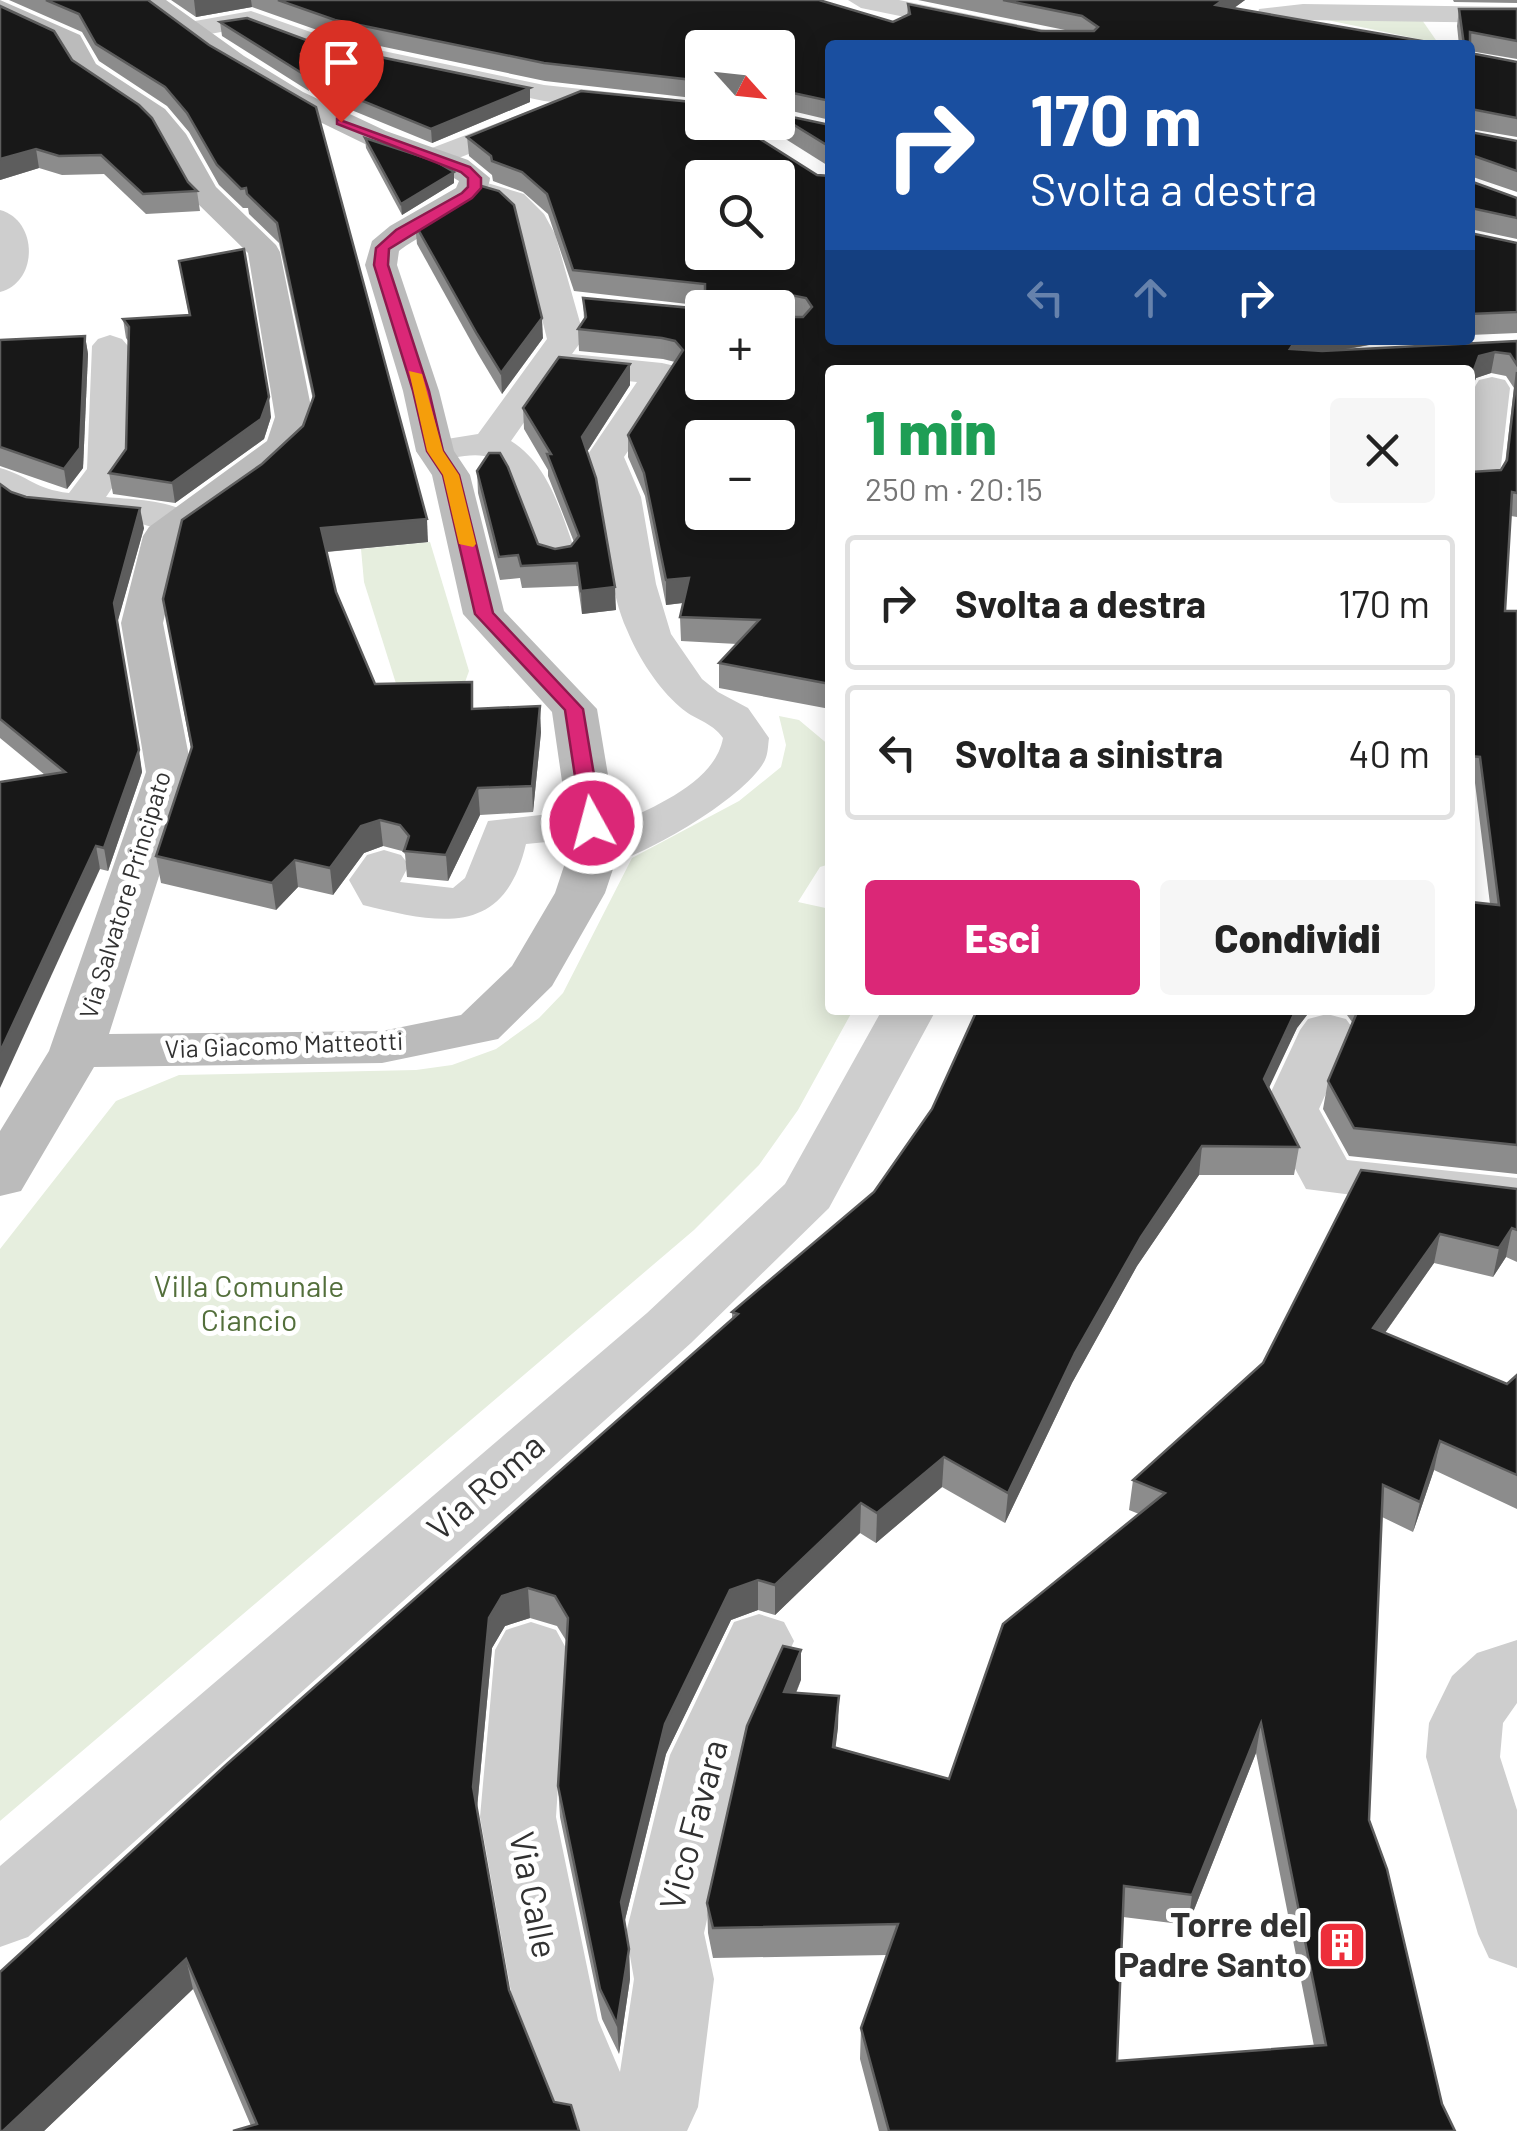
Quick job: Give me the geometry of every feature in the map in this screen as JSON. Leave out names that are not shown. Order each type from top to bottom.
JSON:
[{"type":"main road","points":[[147,0],[308,108],[400,147],[466,169],[475,178],[474,188]]},
{"type":"main road","name":"Via Salvatore Principato","points":[[0,8],[71,41],[74,56],[104,85],[164,124],[206,194],[250,231],[264,252],[294,418],[284,446],[249,476],[163,536],[142,624],[169,772],[76,1052],[0,1178]]},
{"type":"main road","name":"Via Giacomo Matteotti","points":[[76,1052],[382,1047],[478,1028],[533,975],[580,893],[592,839],[574,709],[484,614],[451,475],[435,451],[421,391],[381,265],[383,248],[474,188]]},
{"type":"street","points":[[223,0],[230,10],[329,48],[575,98],[685,109]]},
{"type":"street","points":[[862,0],[1056,40]]},
{"type":"street","points":[[1361,40],[1269,22],[1268,15],[1443,7],[1517,15]]},
{"type":"street","points":[[832,11],[939,40]]},
{"type":"street","points":[[209,42],[251,19]]},
{"type":"street","points":[[435,158],[575,98]]},
{"type":"street","points":[[474,188],[508,194],[538,224],[557,304],[566,324],[565,339],[550,363],[490,444]]},
{"type":"street","points":[[0,220],[9,229],[14,252],[12,266],[0,282]]},
{"type":"street","points":[[557,304],[593,307]]},
{"type":"street","points":[[80,506],[106,469],[110,346]]},
{"type":"street","points":[[384,865],[374,880],[381,894],[457,905],[477,896],[497,871],[505,831],[592,839],[729,780],[746,757],[746,732],[732,718],[694,697],[648,630],[637,599],[618,476],[606,457],[662,374],[550,363]]},
{"type":"street","points":[[1487,478],[1492,388]]},
{"type":"street","points":[[435,451],[490,444],[509,453],[527,480],[557,556]]},
{"type":"street","points":[[0,480],[31,501],[148,513],[180,524]]},
{"type":"street","name":"Via Roma","points":[[0,1913],[669,1328],[808,1195],[906,1015]]},
{"type":"street","points":[[1327,1030],[1291,1108],[1326,1176],[1517,1197]]},
{"type":"street","name":"Vico Favara","points":[[640,2131],[656,2107],[674,1978],[665,1933],[707,1755],[759,1641]]},
{"type":"street","name":"Via Calle","points":[[531,1650],[518,1817],[557,2020],[602,2131]]},
{"type":"street","points":[[1517,1668],[1502,1673],[1478,1696],[1466,1723],[1462,1757],[1517,1934]]},
{"type":"green space","points":[[1322,18],[1422,20],[1436,40],[1424,40]]},
{"type":"green space","points":[[430,542],[469,671],[464,685],[399,693],[364,582],[361,549]]},
{"type":"green space","name":"Villa Comunale Ciancio","points":[[779,716],[799,720],[825,742],[825,866],[820,867],[798,902],[825,908],[825,1015],[850,1015],[798,1110],[759,1165],[694,1230],[0,1821],[0,1249],[116,1101],[179,1075],[416,1070],[452,1065],[496,1049],[539,1018],[563,993],[632,858],[739,801],[781,767],[786,745]]},
{"type":"building","points":[[46,0],[148,0],[209,45],[316,107],[427,519],[321,528],[336,592],[375,684],[472,682],[472,709],[540,706],[532,786],[478,788],[446,855],[404,851],[409,836],[400,825],[380,820],[361,826],[330,868],[295,860],[272,883],[156,856],[192,747],[163,599],[182,520],[262,464],[303,426],[314,396],[277,223],[247,194],[246,188],[241,189],[217,165],[187,113],[165,87],[96,44],[79,14]]},
{"type":"building","points":[[278,0],[819,0],[893,22],[910,14],[908,4],[1041,31],[1094,31],[1098,27],[1082,16],[1003,0],[1223,0],[1216,5],[1416,40],[825,40],[825,100],[795,93],[795,30],[685,30],[685,79],[544,63],[335,20]]},
{"type":"building","points":[[0,6],[54,31],[72,60],[139,105],[152,118],[197,191],[143,194],[101,155],[59,156],[36,149],[0,159]]},
{"type":"building","points":[[1459,9],[1517,9],[1517,41],[1470,32],[1470,40],[1463,40]]},
{"type":"building","points":[[247,18],[317,44],[530,88],[431,129],[343,93],[325,59],[321,60],[314,48],[301,54],[308,77],[220,22]]},
{"type":"building","points":[[1475,54],[1517,62],[1517,118],[1475,110]]},
{"type":"building","points":[[581,91],[685,101],[685,140],[762,140],[793,160],[685,160],[685,270],[795,270],[795,161],[825,176],[825,345],[1293,345],[1290,349],[1322,351],[1517,341],[1517,365],[1510,354],[1495,352],[1479,356],[1475,367],[825,365],[825,683],[719,663],[759,620],[680,617],[689,578],[666,580],[644,473],[628,435],[683,350],[675,341],[662,338],[578,329],[586,317],[583,298],[685,307],[685,400],[795,400],[795,317],[803,317],[812,307],[806,298],[795,296],[795,290],[705,290],[705,284],[573,270],[547,194],[522,172],[492,161],[467,137]]},
{"type":"building","points":[[795,118],[825,124],[825,144],[795,125]]},
{"type":"building","points":[[1475,133],[1517,141],[1517,171],[1475,156]]},
{"type":"building","points":[[365,138],[435,161],[454,172],[401,204]]},
{"type":"building","points":[[1475,183],[1517,198],[1517,218],[1475,209]]},
{"type":"building","points":[[478,185],[499,191],[514,205],[542,318],[501,373],[415,224]]},
{"type":"building","points":[[1475,234],[1517,243],[1517,312],[1475,314]]},
{"type":"building","points":[[244,249],[269,397],[261,419],[172,483],[109,473],[126,449],[129,327],[123,319],[190,315],[179,261]]},
{"type":"building","points":[[85,336],[80,448],[64,469],[0,447],[0,340]]},
{"type":"building","points":[[559,357],[630,364],[582,437],[596,478],[615,587],[581,591],[577,563],[521,566],[518,555],[499,557],[477,471],[489,453],[500,453],[538,544],[555,549],[571,546],[579,536],[547,454],[551,454],[523,408]]},
{"type":"building","points":[[1517,372],[1517,493],[1512,492],[1505,611],[1517,611],[1517,1145],[1354,1128],[1328,1081],[1356,1015],[1475,1015],[1475,903],[1499,905],[1480,757],[1475,756],[1475,472],[1501,470],[1507,460]]},
{"type":"building","points":[[0,484],[26,497],[140,508],[114,603],[139,750],[104,848],[96,846],[0,1052],[0,782],[65,772],[0,719]]},
{"type":"building","points":[[975,1015],[1294,1015],[1264,1079],[1299,1147],[1202,1146],[1141,1237],[1075,1353],[1008,1493],[944,1457],[877,1513],[861,1503],[775,1585],[758,1580],[730,1590],[665,1724],[621,1902],[629,1949],[617,2024],[600,1989],[558,1786],[568,1618],[555,1596],[528,1588],[502,1596],[489,1618],[473,1787],[509,1990],[554,2102],[571,2105],[579,2131],[233,2131],[257,2124],[186,1959],[0,2131],[0,1972],[227,1764],[738,1314],[732,1312],[874,1192],[932,1109]]},
{"type":"building","points":[[1361,1170],[1517,1189],[1517,1230],[1512,1228],[1499,1248],[1440,1234],[1373,1328],[1507,1384],[1517,1375],[1517,1475],[1440,1441],[1420,1502],[1383,1485],[1369,1820],[1387,1869],[1442,2104],[1455,2131],[889,2131],[861,2028],[898,1924],[713,1928],[707,1903],[747,1726],[783,1646],[801,1650],[784,1692],[839,1696],[833,1747],[949,1779],[1003,1624],[1165,1493],[1133,1480],[1263,1363]],"holes":[[[1261,1723],[1326,2045],[1117,2061],[1124,1886],[1192,1895]]]},
{"type":"slow traffic","points":[[414,374],[435,451],[451,475],[467,544]]},
{"type":"place","name":"Torre del Padre Santo","points":[[1342,1945]]},
{"type":"route","points":[[341,122],[466,169],[475,178],[474,188],[467,195],[401,233],[383,248],[381,265],[421,391],[435,451],[451,475],[484,614],[574,709],[592,823]]}]
